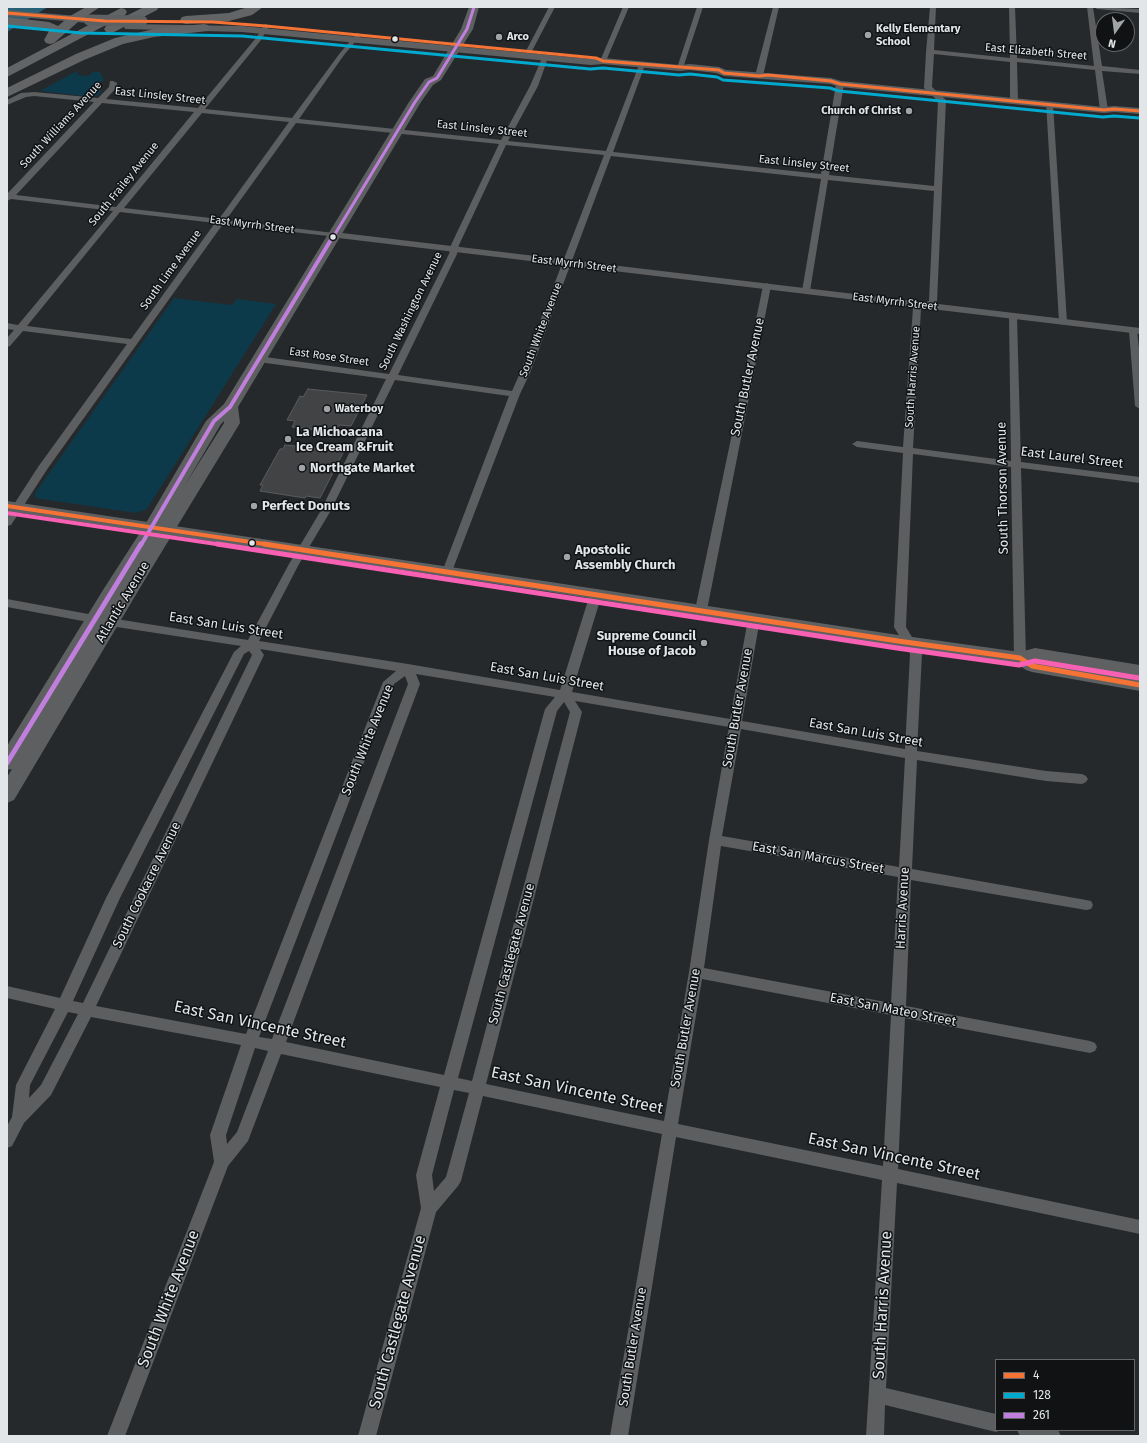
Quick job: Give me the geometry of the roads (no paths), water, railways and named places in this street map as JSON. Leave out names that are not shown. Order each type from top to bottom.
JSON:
[{"type":"highway","points":[[7,62],[50,40],[78,22],[94,7]]},
{"type":"highway","points":[[7,73],[131,7]]},
{"type":"highway","points":[[165,22],[229,17],[248,12],[257,7]]},
{"type":"highway","points":[[247,27],[263,7]]},
{"type":"highway","points":[[7,84],[112,28],[158,8]]},
{"type":"highway","points":[[7,20],[46,21],[55,32],[50,40]]},
{"type":"highway","points":[[7,93],[73,61],[119,41],[154,33],[204,28]]},
{"type":"main road","name":"Atlantic Avenue","points":[[450,46],[464,7]]},
{"type":"main road","name":"Atlantic Avenue","points":[[7,795],[103,621],[159,529],[232,423],[230,407],[258,359],[429,82],[426,77],[450,46],[467,29],[474,7]]},
{"type":"main road","points":[[7,13],[46,21],[165,22],[247,27],[263,32],[357,37]]},
{"type":"main road","points":[[78,22],[129,27],[247,27]]},
{"type":"main road","points":[[263,32],[357,37],[450,46],[544,58],[642,64],[680,68],[684,71],[759,76],[766,79],[831,86],[840,84],[1104,110],[1114,109],[1140,111]]},
{"type":"main road","points":[[450,46],[529,51],[596,58],[603,61]]},
{"type":"main road","points":[[1104,110],[1111,113],[1140,116]]},
{"type":"main road","points":[[13,507],[909,642],[1020,658],[1035,654],[1140,672]]},
{"type":"main road","name":"Atlantic Avenue","points":[[7,763],[103,621]]},
{"type":"main road","points":[[1020,658],[1032,666],[1140,685]]},
{"type":"street","points":[[529,51],[552,7]]},
{"type":"street","points":[[603,61],[626,7]]},
{"type":"street","points":[[680,68],[700,7]]},
{"type":"street","points":[[759,76],[776,7]]},
{"type":"street","name":"South Harris Avenue","points":[[909,642],[900,627],[908,449],[917,308],[933,302],[942,100],[928,88],[929,52],[933,7]]},
{"type":"street","points":[[1012,7],[1014,101]]},
{"type":"street","points":[[1090,7],[1104,110]]},
{"type":"street","points":[[1097,7],[1140,11]]},
{"type":"street","name":"South Frailey Avenue","points":[[7,344],[263,32]]},
{"type":"street","name":"South Lime Avenue","points":[[7,523],[13,507],[294,121],[357,37]]},
{"type":"street","name":"East Elizabeth Street","points":[[929,52],[1140,72]]},
{"type":"street","name":"South Washington Avenue","points":[[303,550],[325,512],[392,377],[454,250],[458,238],[503,143],[534,86],[544,58]]},
{"type":"street","name":"South White Avenue","points":[[447,572],[515,394],[525,373],[642,64]]},
{"type":"street","name":"South Williams Avenue","points":[[8,197],[100,101],[112,87],[113,83]]},
{"type":"street","points":[[806,291],[826,177],[840,84]]},
{"type":"street","name":"East Linsley Street","points":[[7,104],[24,95],[34,94],[398,131],[938,189]]},
{"type":"street","points":[[1049,104],[1063,322]]},
{"type":"street","name":"East Myrrh Street","points":[[8,197],[1136,331]]},
{"type":"street","name":"South Butler Avenue","points":[[701,610],[767,286]]},
{"type":"street","name":"South Thorson Avenue","points":[[1013,317],[1020,658]]},
{"type":"street","points":[[7,326],[133,342]]},
{"type":"street","points":[[1136,331],[1140,406]]},
{"type":"street","name":"East Rose Street","points":[[258,359],[515,394]]},
{"type":"street","name":"East Laurel Street","points":[[857,444],[908,449],[1140,480]]},
{"type":"street","name":"South Cookacre Avenue","points":[[19,1118],[23,1085],[64,1005],[113,898],[240,652],[251,645],[303,550]]},
{"type":"street","name":"South Castlegate Avenue","points":[[430,1208],[424,1175],[448,1083],[551,709],[565,694],[596,594]]},
{"type":"street","name":"East San Luis Street","points":[[7,603],[103,621],[565,694],[912,755],[1046,776],[1082,779]]},
{"type":"street","name":"South Butler Avenue","points":[[619,1436],[696,972],[715,840],[754,619]]},
{"type":"street","name":"Harris Avenue","points":[[890,1175],[916,654],[909,642]]},
{"type":"street","name":"South Cookacre Avenue","points":[[7,1141],[19,1118],[46,1090],[87,1010],[258,654],[251,645]]},
{"type":"street","name":"South White Avenue","points":[[116,1436],[222,1162],[243,1136],[275,1047],[414,684],[408,668],[389,682],[250,1041],[218,1135],[222,1162]]},
{"type":"street","name":"South Castlegate Avenue","points":[[367,1436],[430,1208],[453,1181],[576,712],[565,694]]},
{"type":"street","name":"East San Marcus Street","points":[[715,840],[1086,905]]},
{"type":"street","name":"East San Mateo Street","points":[[696,972],[1090,1047]]},
{"type":"street","name":"East San Vincente Street","points":[[7,992],[87,1010],[250,1041],[1140,1227]]},
{"type":"street","name":"South Harris Avenue","points":[[875,1436],[890,1175]]},
{"type":"street","points":[[878,1395],[995,1423]]},
{"type":"street","points":[[1030,1431],[1052,1436]]},
{"type":"place","name":"Kelly Elementary School","points":[[868,35]]},
{"type":"place","name":"Arco","points":[[499,37]]},
{"type":"place","name":"Church of Christ","points":[[909,111]]},
{"type":"place","name":"Waterboy","points":[[327,409]]},
{"type":"place","name":"La Michoacana Ice Cream &Fruit","points":[[288,439]]},
{"type":"place","name":"Northgate Market","points":[[302,468]]},
{"type":"place","name":"Perfect Donuts","points":[[254,506]]},
{"type":"place","name":"Apostolic Assembly Church","points":[[567,557]]},
{"type":"place","name":"Supreme Council House of Jacob","points":[[704,643]]}]
